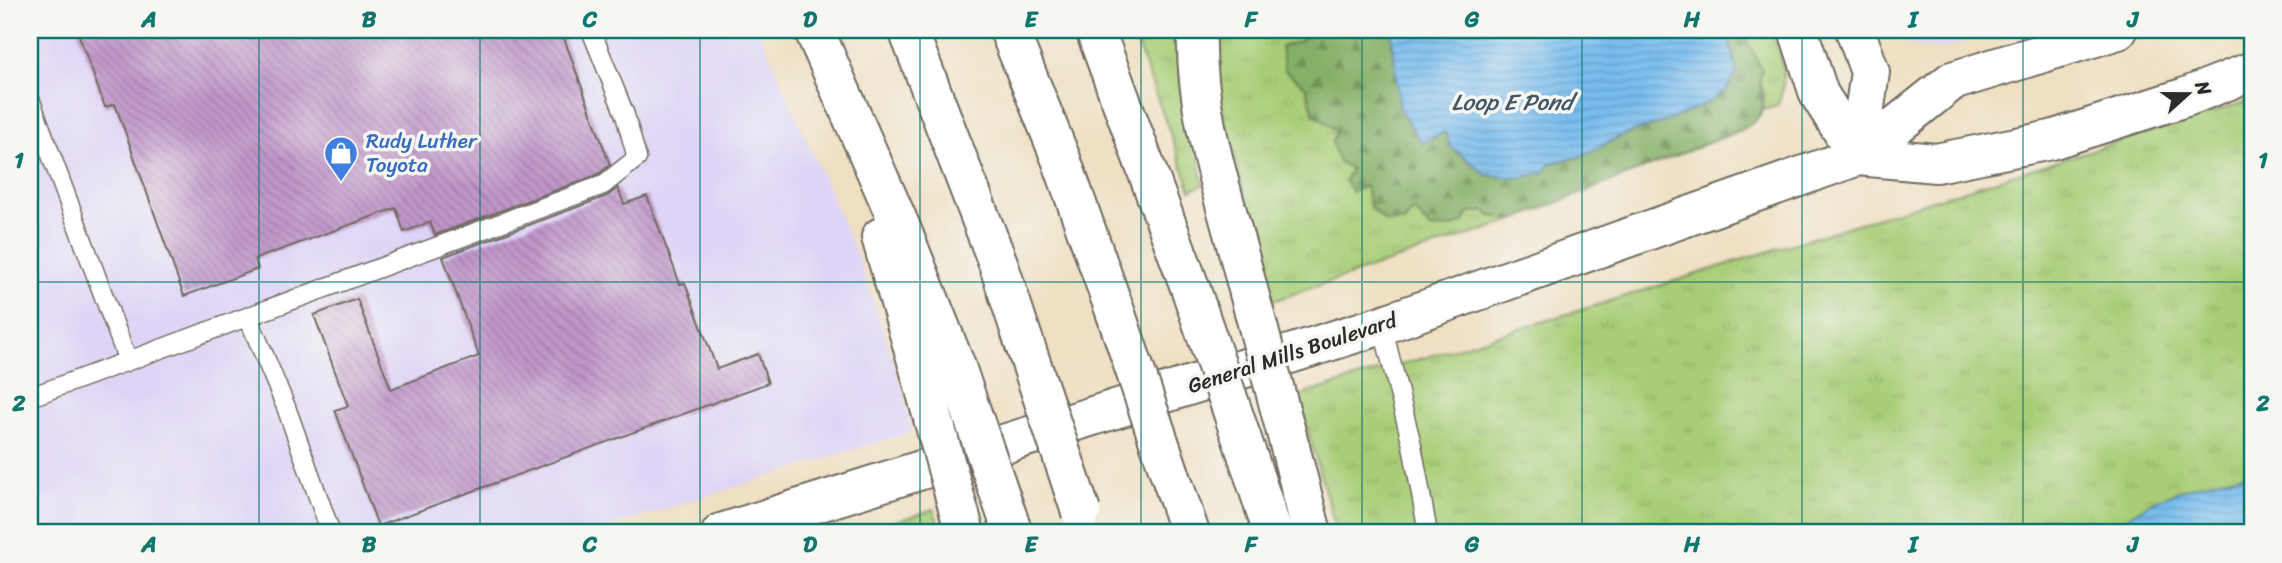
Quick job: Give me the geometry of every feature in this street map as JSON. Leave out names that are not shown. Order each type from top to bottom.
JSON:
[{"type":"main road","points":[[814,30],[833,74],[938,369],[1013,533]]},
{"type":"main road","points":[[908,30],[998,263],[1085,523]]},
{"type":"main road","points":[[1009,30],[1061,159],[1190,533]]},
{"type":"main road","points":[[1095,30],[1191,290],[1273,533]]},
{"type":"main road","points":[[1197,30],[1202,101],[1312,533]]},
{"type":"main road","points":[[1798,30],[1819,94],[1858,156]]},
{"type":"main road","points":[[1855,30],[1870,72],[1858,156]]},
{"type":"main road","name":"General Mills Boulevard","points":[[722,533],[1382,325],[1858,156],[1952,82],[2118,30]]},
{"type":"main road","name":"General Mills Boulevard","points":[[1858,156],[1936,163],[2051,140],[2186,97],[2252,71]]},
{"type":"main road","points":[[938,369],[965,533]]},
{"type":"lane","points":[[30,391],[33,396],[603,185],[637,158],[625,115],[591,30]]},
{"type":"lane","points":[[30,99],[128,361]]},
{"type":"lane","points":[[248,317],[286,407],[331,533]]},
{"type":"lane","points":[[1382,325],[1412,444],[1428,533]]},
{"type":"shaded area","points":[[30,30],[759,30],[860,263],[900,381],[913,431],[589,533],[30,533]]},
{"type":"shaded area","points":[[1883,30],[2009,30],[1942,49],[1904,43]]},
{"type":"green space","points":[[1132,30],[1180,30],[1203,185],[1191,190]]},
{"type":"green space","points":[[1212,30],[1305,30],[1285,70],[1306,87],[1314,114],[1337,130],[1352,169],[1352,192],[1366,185],[1414,210],[1463,222],[1468,213],[1485,211],[1492,216],[1514,220],[1273,301],[1225,121],[1212,51]]},
{"type":"green space","points":[[1305,30],[1391,30],[1400,110],[1422,143],[1445,132],[1450,146],[1487,175],[1516,178],[1551,163],[1583,156],[1621,136],[1670,120],[1737,71],[1726,30],[1748,30],[1744,35],[1762,70],[1762,110],[1752,123],[1741,130],[1514,220],[1492,216],[1485,211],[1468,213],[1464,222],[1453,227],[1431,229],[1414,210],[1404,222],[1386,222],[1370,207],[1366,186],[1352,192],[1345,181],[1351,169],[1339,162],[1332,143],[1336,130],[1314,114],[1306,87],[1285,71],[1281,47],[1301,41]]},
{"type":"green space","points":[[1748,30],[1773,30],[1781,59],[1784,77],[1781,96],[1777,106],[1763,110],[1764,94],[1744,35]]},
{"type":"green space","points":[[2252,100],[2252,533],[1337,533],[1298,396]]},
{"type":"green space","points":[[934,509],[940,531],[928,527],[916,533],[904,530],[899,533],[859,533]]},
{"type":"water","name":"Loop E Pond","points":[[1391,30],[1726,30],[1737,71],[1726,90],[1708,103],[1670,120],[1621,136],[1583,156],[1551,163],[1543,173],[1516,178],[1487,175],[1450,146],[1445,132],[1422,143],[1400,110]]},
{"type":"water","points":[[2252,473],[2252,533],[2110,533],[2141,509],[2176,492]]},
{"type":"building","name":"Rudy Luther Toyota","points":[[77,30],[561,30],[610,165],[597,175],[435,235],[430,222],[404,232],[396,208],[255,259],[258,269],[184,296],[115,104],[105,107]]},
{"type":"building","points":[[618,188],[624,204],[647,196],[680,284],[685,283],[717,369],[758,354],[768,383],[378,526],[335,410],[348,406],[314,315],[357,299],[391,389],[479,356],[443,257],[607,196]]},
{"type":"place","name":"Rudy Luther Toyota","points":[[341,183]]}]
